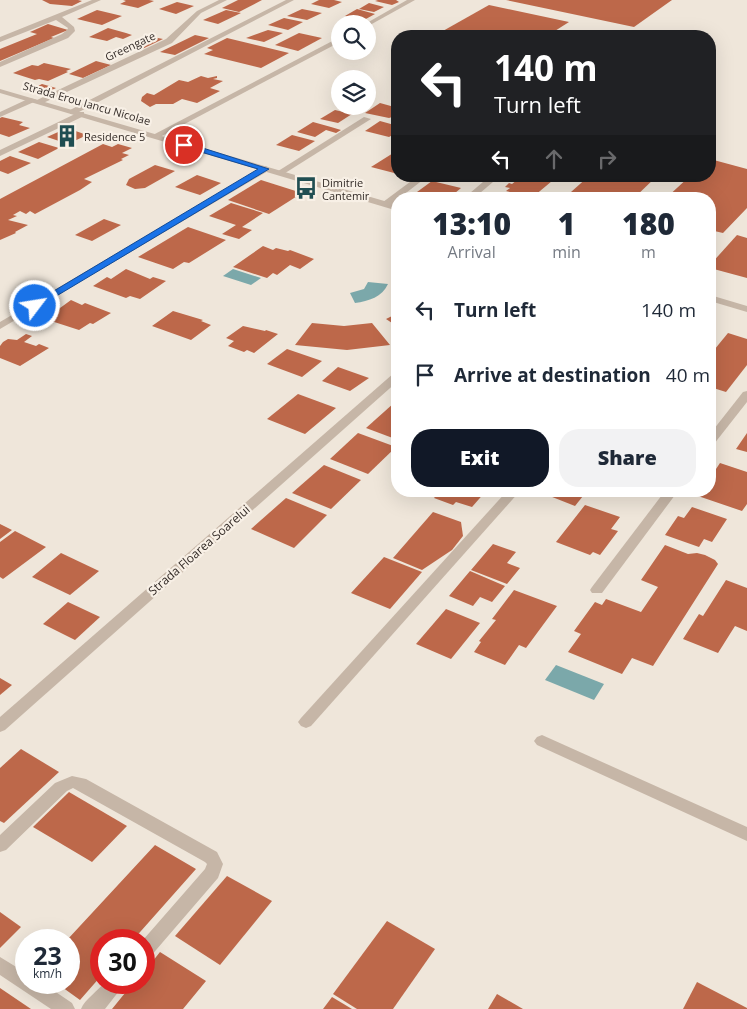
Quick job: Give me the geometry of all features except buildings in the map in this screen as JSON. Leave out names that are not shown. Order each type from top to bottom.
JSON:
[{"type":"street","points":[[0,40],[98,0]]},
{"type":"street","name":"Greengate","points":[[0,116],[169,40],[199,12],[224,0]]},
{"type":"street","points":[[0,153],[291,0]]},
{"type":"street","points":[[376,20],[412,0]]},
{"type":"street","points":[[0,65],[66,36],[71,31],[71,27],[57,18]]},
{"type":"street","points":[[155,136],[331,44]]},
{"type":"street","name":"Strada Erou Iancu Nicolae","points":[[0,91],[391,206]]},
{"type":"street","points":[[279,173],[367,119]]},
{"type":"street","points":[[0,326],[265,169]]},
{"type":"street","points":[[402,192],[416,182]]},
{"type":"street","points":[[476,192],[488,182]]},
{"type":"street","points":[[386,204],[391,200]]},
{"type":"street","points":[[716,300],[747,309]]},
{"type":"street","name":"Strada Floarea Soarelui","points":[[0,726],[391,381]]},
{"type":"street","points":[[716,434],[747,394]]},
{"type":"street","points":[[306,722],[509,497]]},
{"type":"street","points":[[597,590],[667,497]]},
{"type":"street","points":[[542,741],[747,834]]},
{"type":"street","points":[[0,845],[61,787],[72,782],[80,783],[211,857],[215,864],[212,873],[155,938]]},
{"type":"street","points":[[0,965],[66,1009]]},
{"type":"street","points":[[90,1009],[107,994]]},
{"type":"water","points":[[233,269],[261,278],[251,285],[223,276]]},
{"type":"water","points":[[368,282],[388,284],[374,298],[355,303],[350,293],[364,289]]},
{"type":"water","points":[[556,665],[604,684],[594,700],[545,680]]},
{"type":"place","name":"Residence 5","points":[[67,136]]},
{"type":"place","name":"Dimitrie Cantemir","points":[[306,188]]},
{"type":"route","points":[[35,306],[265,169],[184,145]]}]
